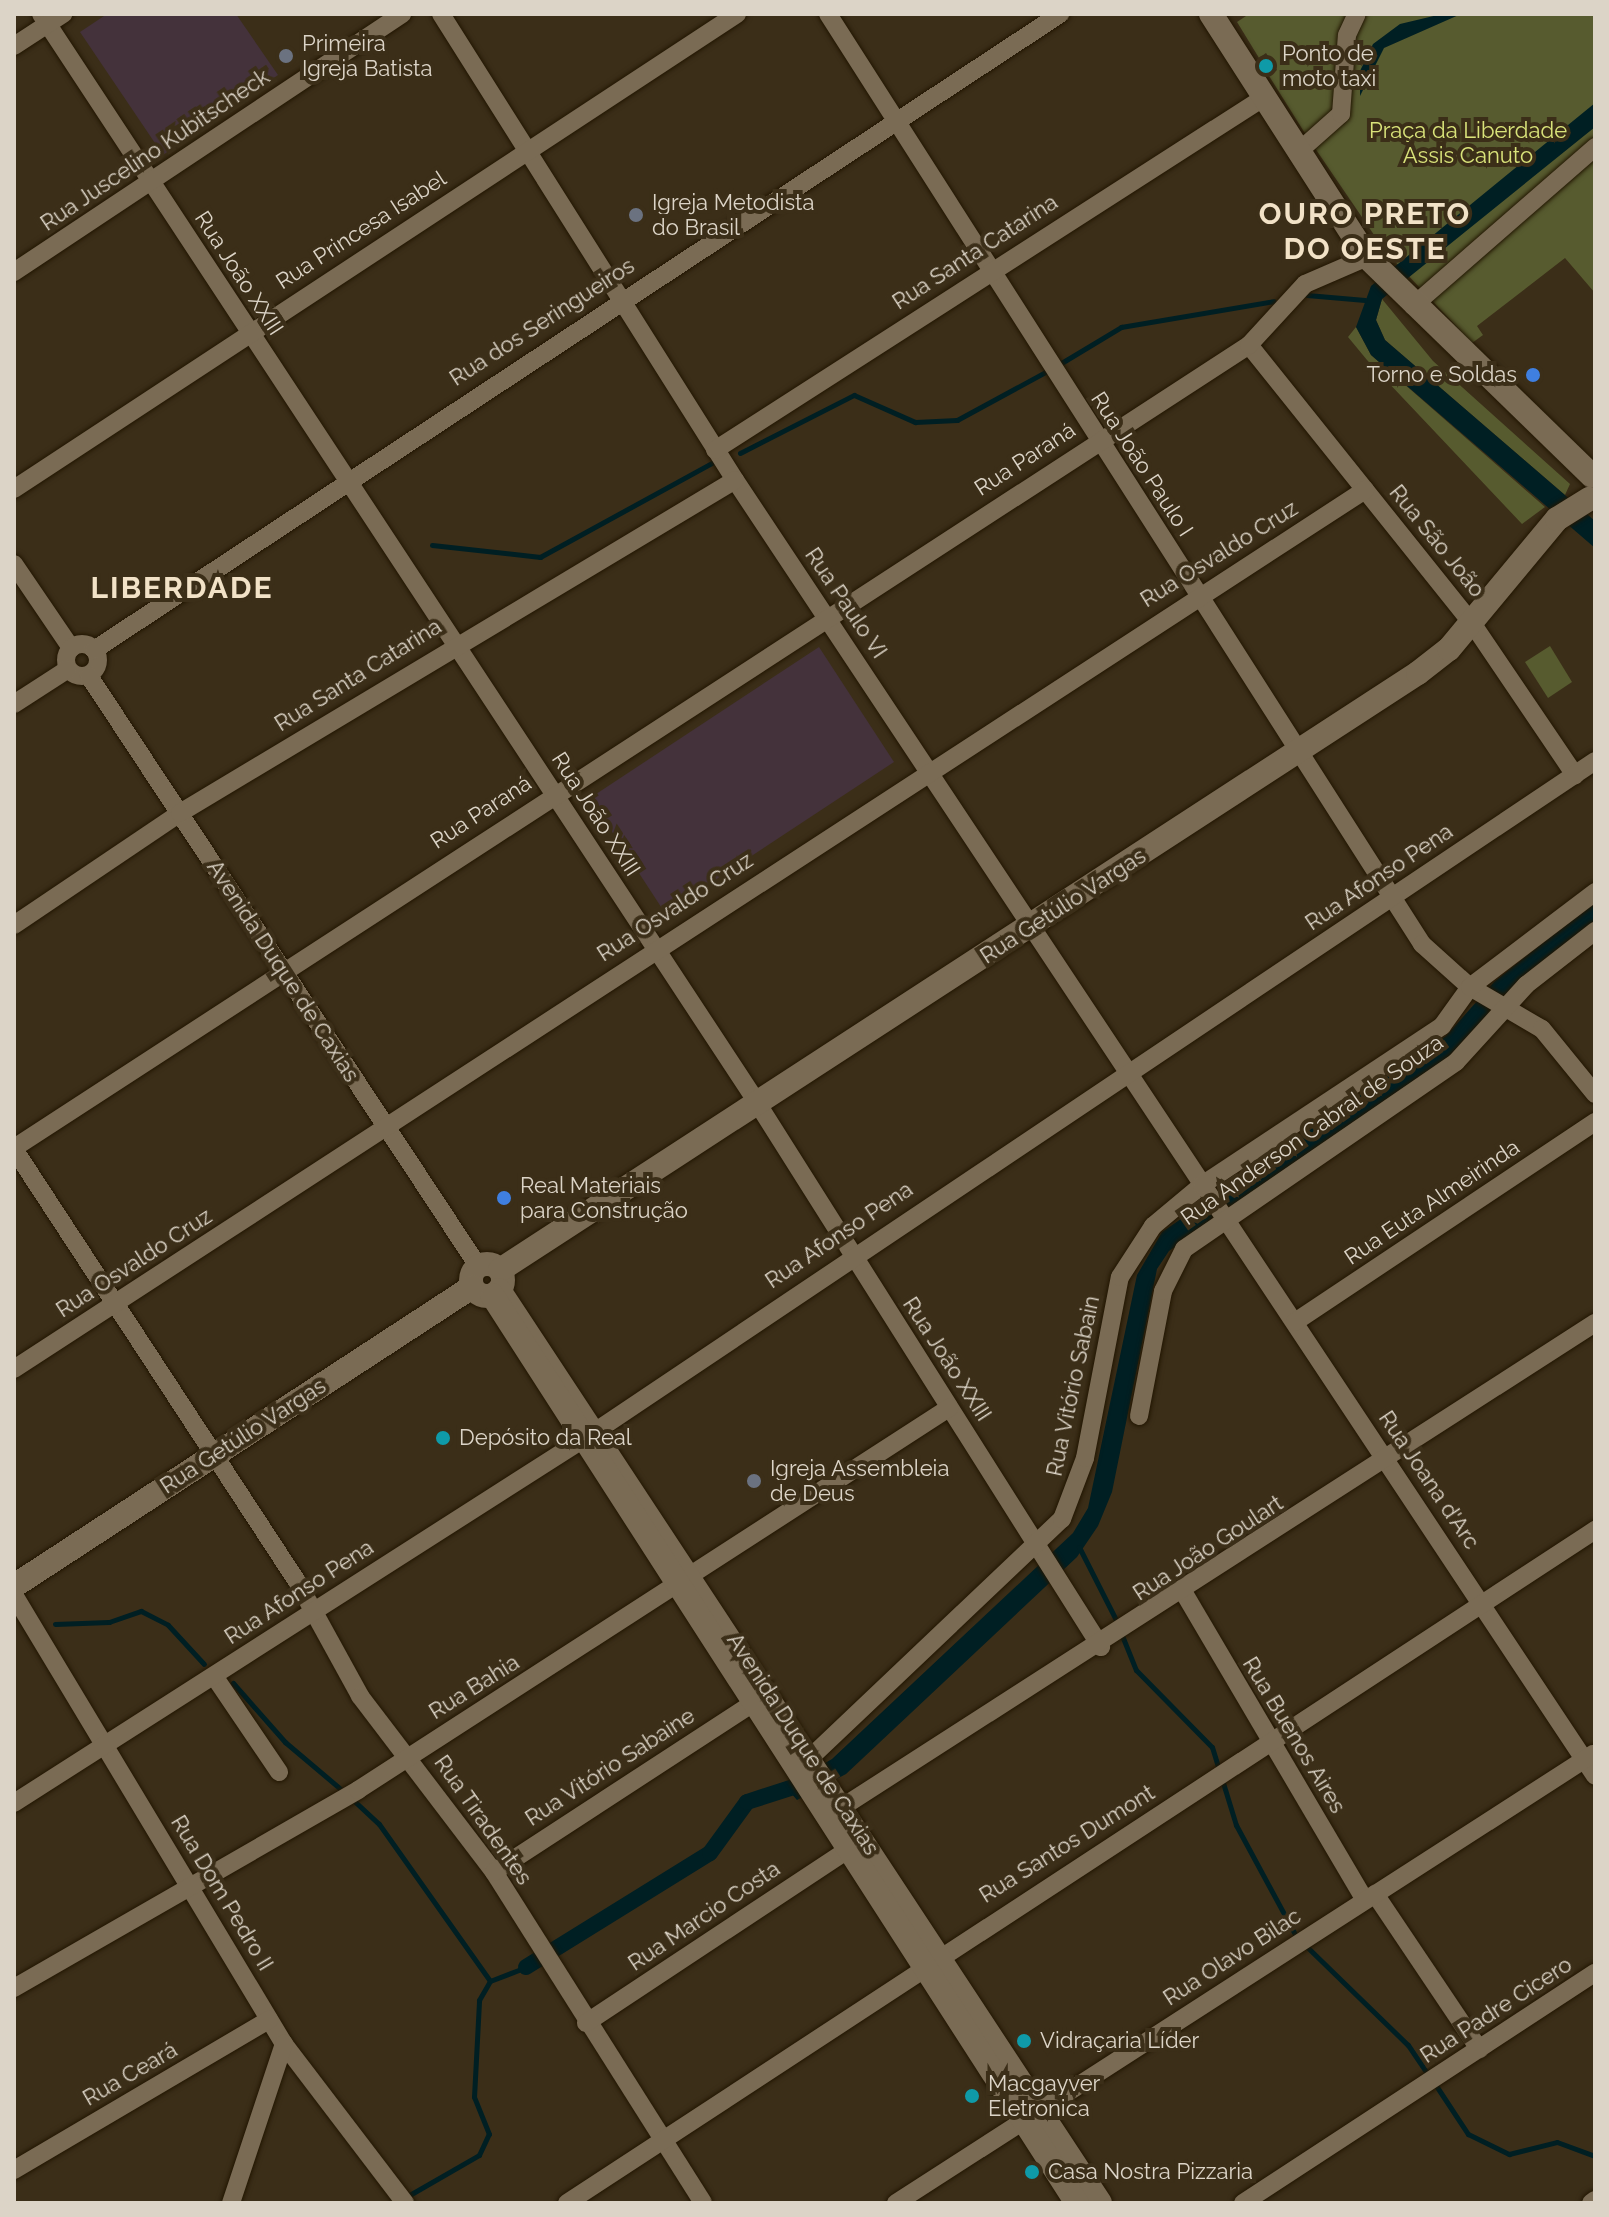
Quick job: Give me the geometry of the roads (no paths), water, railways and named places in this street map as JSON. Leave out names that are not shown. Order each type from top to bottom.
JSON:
[{"type":"street","name":"Rua Juscelino Kubitscheck","points":[[14,272],[402,14]]},
{"type":"street","name":"Rua Paulo VI","points":[[441,14],[715,450],[1034,926],[1222,1216]]},
{"type":"street","name":"Rua Princesa Isabel","points":[[14,489],[248,332],[737,14]]},
{"type":"street","name":"Rua João Paulo I","points":[[828,14],[1430,954],[1557,1041],[1595,1094]]},
{"type":"street","name":"Rua dos Seringueiros","points":[[94,650],[620,299],[1060,14]]},
{"type":"street","points":[[1211,14],[1297,153],[1390,281],[1590,491]]},
{"type":"street","points":[[1297,153],[1341,114],[1347,35],[1357,14]]},
{"type":"street","name":"Rua João XXIII","points":[[50,17],[345,482],[555,793],[756,1101],[949,1408],[1106,1643]]},
{"type":"street","points":[[14,46],[50,17]]},
{"type":"street","name":"Rua Santa Catarina","points":[[715,450],[991,268],[1263,98]]},
{"type":"street","name":"Rua Paraná","points":[[14,1148],[281,969],[1249,345],[1305,284],[1390,281],[1595,147]]},
{"type":"street","name":"Rua São João","points":[[1249,345],[1472,623],[1575,775]]},
{"type":"street","name":"Rua Santa Catarina","points":[[14,925],[180,813],[455,643],[735,480]]},
{"type":"street","name":"Rua Osvaldo Cruz","points":[[14,1369],[928,769],[1365,490]]},
{"type":"street","name":"Rua Getúlio Vargas","points":[[14,1586],[213,1454],[488,1282],[756,1101],[1034,926],[1418,673],[1472,623],[1557,519],[1590,491]]},
{"type":"street","points":[[14,564],[71,648],[68,669],[14,704]]},
{"type":"street","points":[[68,669],[89,676],[97,667],[94,650],[71,648]]},
{"type":"street","name":"Avenida Duque de Caxias","points":[[89,676],[814,1775],[849,1849],[931,1959],[1033,2115],[1100,2203]]},
{"type":"street","name":"Rua Afonso Pena","points":[[14,1803],[108,1746],[589,1436],[852,1254],[1595,761]]},
{"type":"street","points":[[1491,997],[1595,892]]},
{"type":"street","name":"Rua Anderson Cabral de Souza","points":[[1139,1416],[1168,1274],[1184,1249],[1222,1216],[1456,1062],[1491,997],[1595,931]]},
{"type":"street","name":"Rua Vitório Sabain","points":[[814,1775],[1043,1551],[1079,1484],[1126,1264],[1153,1226],[1442,1026],[1491,997]]},
{"type":"street","name":"Rua Euta Almeirinda","points":[[1295,1322],[1595,1122]]},
{"type":"street","name":"Rua Tiradentes","points":[[14,1148],[213,1454],[312,1612],[360,1696],[494,1872],[586,2023],[703,2203]]},
{"type":"street","name":"Rua Joana d'Arc","points":[[1222,1216],[1590,1756],[1595,1776]]},
{"type":"street","name":"Rua João Goulart","points":[[844,1806],[1184,1593],[1595,1323]]},
{"type":"street","name":"Rua Bahia","points":[[14,1988],[187,1882],[350,1794],[949,1408]]},
{"type":"street","name":"Rua Santos Dumont","points":[[567,2203],[931,1959],[1211,1781],[1595,1530]]},
{"type":"street","name":"Avenida Duque de Caxias","points":[[684,1581],[753,1703],[844,1806],[931,1959]]},
{"type":"street","name":"Rua Buenos Aires","points":[[1184,1593],[1268,1743],[1370,1897],[1479,2049]]},
{"type":"street","name":"Rua Dom Pedro II","points":[[14,1595],[108,1746],[284,2044],[405,2203]]},
{"type":"street","points":[[214,1676],[279,1772]]},
{"type":"street","name":"Rua Vitório Sabaine","points":[[494,1872],[753,1703]]},
{"type":"street","name":"Rua Olavo Bilac","points":[[896,2203],[1590,1756]]},
{"type":"street","name":"Rua Marcio Costa","points":[[586,2023],[849,1849]]},
{"type":"street","name":"Rua Padre Cicero","points":[[1243,2203],[1595,1973]]},
{"type":"street","name":"Rua Ceará","points":[[14,2170],[269,2020]]},
{"type":"street","points":[[231,2203],[284,2044]]},
{"type":"street","name":"Avenida Duque de Caxias","points":[[1033,2115],[1077,2203]]},
{"type":"water","points":[[1442,14],[1461,14],[1384,48],[1360,96],[1360,71],[1373,44],[1400,24]]},
{"type":"water","points":[[1595,103],[1595,127],[1382,299],[1376,320],[1385,340],[1595,521],[1595,548],[1371,355],[1356,327],[1371,286]]},
{"type":"water","points":[[1595,901],[1595,925],[1457,1053],[1169,1251],[1157,1269],[1112,1492],[1098,1526],[1077,1557],[846,1774],[797,1800],[785,1786],[832,1759],[1073,1533],[1088,1508],[1137,1275],[1162,1232],[1446,1036],[1494,982]]},
{"type":"waterway","points":[[1307,295],[1365,300]]},
{"type":"waterway","points":[[1058,365],[1121,327],[1274,301]]},
{"type":"waterway","points":[[740,453],[854,395],[915,422],[957,420],[1049,370]]},
{"type":"waterway","points":[[432,545],[540,557],[712,463]]},
{"type":"waterway","points":[[1079,1547],[1118,1624]]},
{"type":"waterway","points":[[55,1624],[109,1622],[141,1611],[168,1625],[204,1664]]},
{"type":"waterway","points":[[1121,1633],[1136,1670],[1212,1747],[1236,1825],[1297,1938]]},
{"type":"waterway","points":[[233,1683],[285,1742],[343,1791]]},
{"type":"waterway","points":[[526,1967],[710,1853],[747,1802],[809,1782]]},
{"type":"waterway","points":[[351,1798],[379,1824],[490,1981]]},
{"type":"waterway","points":[[1304,1944],[1408,2045],[1429,2076]]},
{"type":"waterway","points":[[406,2197],[479,2155],[489,2134],[474,2097],[479,2000],[490,1981],[526,1967]]},
{"type":"waterway","points":[[1435,2084],[1468,2134],[1509,2154],[1557,2142],[1595,2156]]},
{"type":"place","name":"Primeira Igreja Batista","points":[[286,56]]},
{"type":"place","name":"Ponto de moto taxi","points":[[1266,66]]},
{"type":"place","name":"Igreja Metodista do Brasil","points":[[636,215]]},
{"type":"place","name":"Torno e Soldas","points":[[1533,375]]},
{"type":"place","name":"Real Materiais para Construção","points":[[504,1198]]},
{"type":"place","name":"Depósito da Real","points":[[443,1438]]},
{"type":"place","name":"Igreja Assembleia de Deus","points":[[754,1481]]},
{"type":"place","name":"Vidraçaria Líder","points":[[1024,2041]]},
{"type":"place","name":"Macgayver Eletronica","points":[[972,2096]]},
{"type":"place","name":"Casa Nostra Pizzaria","points":[[1032,2172]]},
{"type":"district","name":"OURO PRETO DO OESTE","points":[[1365,231]]},
{"type":"district","name":"LIBERDADE","points":[[182,588]]},
{"type":"park label","name":"Praça da Liberdade Assis Canuto","points":[[1468,142]]}]
